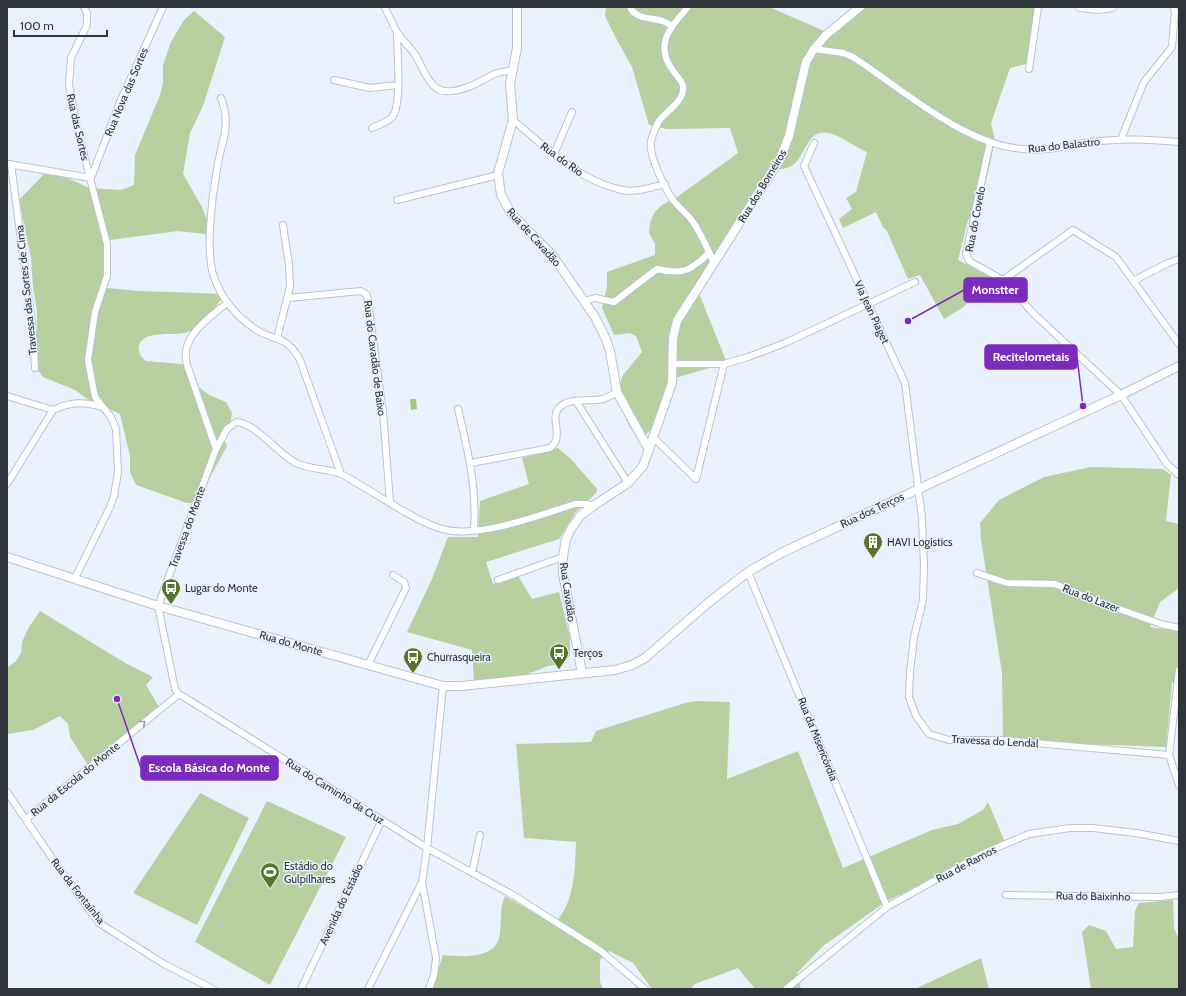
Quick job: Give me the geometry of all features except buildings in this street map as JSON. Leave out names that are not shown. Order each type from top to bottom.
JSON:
[{"type":"street","name":"Rua das Sortes","points":[[75,578],[110,506],[117,483],[118,472],[116,429],[111,417],[102,407],[93,390],[88,360],[95,312],[107,276],[108,259],[107,244],[77,128],[69,84],[71,58],[86,25],[87,13],[84,7]]},
{"type":"street","name":"Rua Nova das Sortes","points":[[91,178],[120,102],[163,7]]},
{"type":"street","points":[[384,7],[397,33],[413,52],[430,82],[438,89],[448,91],[463,89],[478,84],[488,75],[502,70],[513,71]]},
{"type":"street","name":"Rua de Cavadão","points":[[517,7],[517,48],[510,84],[513,120],[498,175],[501,196],[505,204],[553,256],[596,317],[606,339],[617,392],[649,450]]},
{"type":"street","points":[[630,7],[632,11],[639,16],[667,22],[671,26]]},
{"type":"street","points":[[688,7],[671,26],[663,45],[664,58],[681,81],[683,87],[678,101],[660,120],[654,129],[650,144],[657,169],[673,200],[693,221],[714,263]]},
{"type":"street","name":"Rua dos Borneiros","points":[[673,364],[673,338],[677,321],[780,159],[789,136],[803,70],[814,49],[826,35],[860,7]]},
{"type":"street","points":[[1029,69],[1038,7]]},
{"type":"street","points":[[1080,7],[1112,7]]},
{"type":"street","points":[[1120,139],[1144,82],[1176,47],[1175,11],[1173,7]]},
{"type":"street","points":[[372,128],[393,117],[398,85],[397,33]]},
{"type":"street","name":"Rua do Balastro","points":[[814,49],[843,53],[853,57],[958,128],[990,142],[1022,150],[1060,148],[1120,139],[1179,142]]},
{"type":"street","points":[[334,80],[370,88],[398,85]]},
{"type":"street","points":[[221,98],[226,110],[227,124],[217,169],[210,258],[214,277],[226,303],[255,329],[290,344],[300,360],[341,474],[437,528],[474,530],[506,525],[575,504],[586,504],[593,506]]},
{"type":"street","points":[[554,154],[572,112]]},
{"type":"street","name":"Rua do Rio","points":[[513,120],[554,154],[584,176],[623,190],[634,190],[665,184]]},
{"type":"street","name":"Rua do Covelo","points":[[990,142],[966,254],[969,261],[1003,280],[1033,313],[1120,395],[1167,464],[1179,476]]},
{"type":"street","name":"Via Jean Piaget","points":[[814,144],[804,166],[905,383],[919,489]]},
{"type":"street","points":[[9,164],[91,178]]},
{"type":"street","name":"Travessa das Sortes de Cima","points":[[9,164],[32,323],[35,368]]},
{"type":"street","points":[[397,200],[498,175]]},
{"type":"street","points":[[277,338],[288,298],[290,277],[283,226]]},
{"type":"street","points":[[1003,280],[1073,230],[1116,257],[1179,344]]},
{"type":"street","points":[[585,302],[596,298],[614,302],[657,269],[684,272],[694,267],[709,254]]},
{"type":"street","points":[[1133,281],[1168,262],[1179,259]]},
{"type":"street","points":[[673,364],[724,364],[767,350],[914,282]]},
{"type":"street","name":"Rua do Cavadão de Baixo","points":[[288,298],[361,291],[367,295],[382,412],[390,502]]},
{"type":"street","points":[[216,449],[187,365],[185,350],[192,334],[226,303]]},
{"type":"street","name":"Rua Cavadão","points":[[582,673],[564,580],[563,557],[566,539],[580,516],[628,483],[638,473],[649,450],[670,390],[674,375],[673,364]]},
{"type":"street","points":[[653,437],[696,479],[724,364]]},
{"type":"street","name":"Rua dos Terços","points":[[582,673],[615,670],[632,665],[645,658],[708,603],[748,572],[783,552],[1179,366]]},
{"type":"street","points":[[471,463],[550,448],[556,442],[557,438],[556,417],[559,407],[564,403],[602,399],[617,392]]},
{"type":"street","points":[[7,396],[53,410]]},
{"type":"street","points":[[576,401],[628,483]]},
{"type":"street","points":[[7,484],[53,410],[62,406],[79,403],[102,407]]},
{"type":"street","points":[[458,409],[471,463],[475,490],[474,530]]},
{"type":"street","name":"Travessa do Monte","points":[[158,606],[216,449],[227,429],[236,422],[242,422],[296,463],[341,474]]},
{"type":"street","name":"Travessa do Lendal","points":[[919,489],[924,566],[923,600],[914,637],[909,697],[916,716],[929,734],[949,740],[1002,740],[1170,755]]},
{"type":"street","name":"Rua do Monte","points":[[7,556],[158,606],[443,686],[461,686],[582,673]]},
{"type":"street","points":[[498,580],[563,557]]},
{"type":"street","name":"Rua da Misericórdia","points":[[748,572],[887,907]]},
{"type":"street","name":"Rua do Lazer","points":[[977,573],[1007,583],[1055,584],[1088,598],[1161,624],[1179,628]]},
{"type":"street","points":[[368,665],[406,588],[404,582],[393,575]]},
{"type":"street","points":[[158,606],[175,689],[179,694]]},
{"type":"street","points":[[1179,670],[1170,755],[1179,785]]},
{"type":"street","points":[[368,989],[422,882],[427,848],[443,686]]},
{"type":"street","name":"Rua da Escola do Monte","points":[[26,819],[179,694]]},
{"type":"street","name":"Rua do Caminho da Cruz","points":[[179,694],[427,848],[513,895],[572,932],[601,951],[645,989]]},
{"type":"street","name":"Rua da Fontaínha","points":[[7,792],[56,864],[99,923],[164,964],[213,989]]},
{"type":"street","name":"Avenida do Estádio","points":[[301,989],[382,820]]},
{"type":"street","name":"Rua de Ramos","points":[[786,989],[887,907],[982,854],[1029,834],[1070,828],[1092,828],[1136,833],[1179,841]]},
{"type":"street","points":[[472,873],[480,835]]},
{"type":"street","points":[[422,882],[436,958],[434,976],[429,989]]},
{"type":"street","name":"Rua do Baixinho","points":[[1006,895],[1160,897],[1179,895]]},
{"type":"shaded area","points":[[606,7],[769,7],[829,33],[867,7],[1035,7],[1026,64],[1010,68],[991,123],[995,141],[984,190],[976,212],[968,220],[958,260],[996,280],[962,308],[944,319],[920,275],[908,279],[887,231],[883,227],[876,212],[843,228],[839,219],[852,209],[846,198],[856,192],[867,152],[834,134],[822,133],[816,135],[807,144],[801,156],[793,165],[769,172],[696,286],[727,363],[675,378],[653,428],[645,435],[636,436],[628,424],[618,389],[623,375],[642,352],[636,336],[630,333],[614,335],[602,308],[607,286],[607,272],[655,255],[655,244],[649,233],[650,223],[654,213],[662,205],[677,197],[738,153],[730,128],[667,129],[649,125],[632,67],[605,16]]},
{"type":"shaded area","points":[[194,11],[225,37],[203,106],[190,133],[183,174],[202,207],[213,235],[178,231],[110,240],[107,288],[139,291],[226,294],[198,327],[186,332],[153,335],[143,339],[139,345],[139,352],[146,361],[182,364],[196,385],[209,395],[226,402],[232,413],[230,423],[222,434],[227,446],[196,503],[187,503],[136,485],[130,472],[130,456],[120,414],[107,408],[97,406],[75,390],[43,377],[37,369],[37,311],[33,287],[31,258],[19,200],[47,171],[68,178],[89,188],[121,190],[134,185],[135,155],[160,95],[163,83],[163,65],[171,42],[184,20]]},
{"type":"shaded area","points":[[410,399],[416,399],[417,409],[411,410]]},
{"type":"shaded area","points":[[558,448],[571,459],[597,489],[596,493],[576,512],[559,539],[486,562],[493,584],[518,576],[532,599],[559,592],[570,638],[570,656],[560,664],[548,666],[528,674],[503,679],[474,681],[472,650],[407,632],[432,579],[448,537],[478,537],[480,501],[529,484],[522,458]]},
{"type":"shaded area","points":[[1091,467],[1163,469],[1171,475],[1166,521],[1179,524],[1179,588],[1160,602],[1150,627],[1179,631],[1179,683],[1172,683],[1166,747],[1003,741],[1002,673],[981,540],[980,523],[999,500],[1044,477]]},
{"type":"shaded area","points":[[40,611],[127,664],[153,677],[146,685],[159,707],[88,765],[70,737],[68,724],[60,716],[33,730],[7,734],[7,668],[16,661],[21,653],[22,642],[29,627]]},
{"type":"shaded area","points":[[697,701],[730,702],[727,779],[798,751],[843,868],[932,830],[958,824],[983,810],[988,802],[1005,842],[983,850],[944,873],[887,901],[823,946],[797,973],[801,989],[755,989],[738,968],[695,984],[690,989],[652,989],[633,963],[609,951],[600,960],[600,982],[603,989],[432,989],[443,955],[478,955],[493,948],[498,942],[501,910],[505,896],[553,924],[566,907],[570,897],[574,875],[576,842],[524,838],[516,742],[517,744],[591,742],[596,731],[685,703]]},
{"type":"shaded area","points":[[200,793],[249,818],[197,925],[133,893]]},
{"type":"shaded area","name":"Estádio do Gulpilhares","points":[[267,801],[346,837],[270,985],[195,942]]},
{"type":"shaded area","points":[[1173,900],[1174,928],[1179,940],[1179,989],[1091,989],[1082,932],[1089,925],[1106,931],[1116,949],[1133,947],[1135,911],[1139,903]]},
{"type":"shaded area","points":[[981,958],[989,989],[915,989]]},
{"type":"place","name":"Monstter","points":[[908,321]]},
{"type":"place","name":"Recitelometais","points":[[1083,406]]},
{"type":"place","name":"HAVI Logistics","points":[[873,559]]},
{"type":"place","name":"Lugar do Monte","points":[[171,605]]},
{"type":"place","name":"Terços","points":[[559,670]]},
{"type":"place","name":"Churrasqueira","points":[[413,674]]},
{"type":"place","name":"Escola Básica do Monte","points":[[117,699]]},
{"type":"place","name":"Estádio do Gulpilhares","points":[[270,889]]}]
